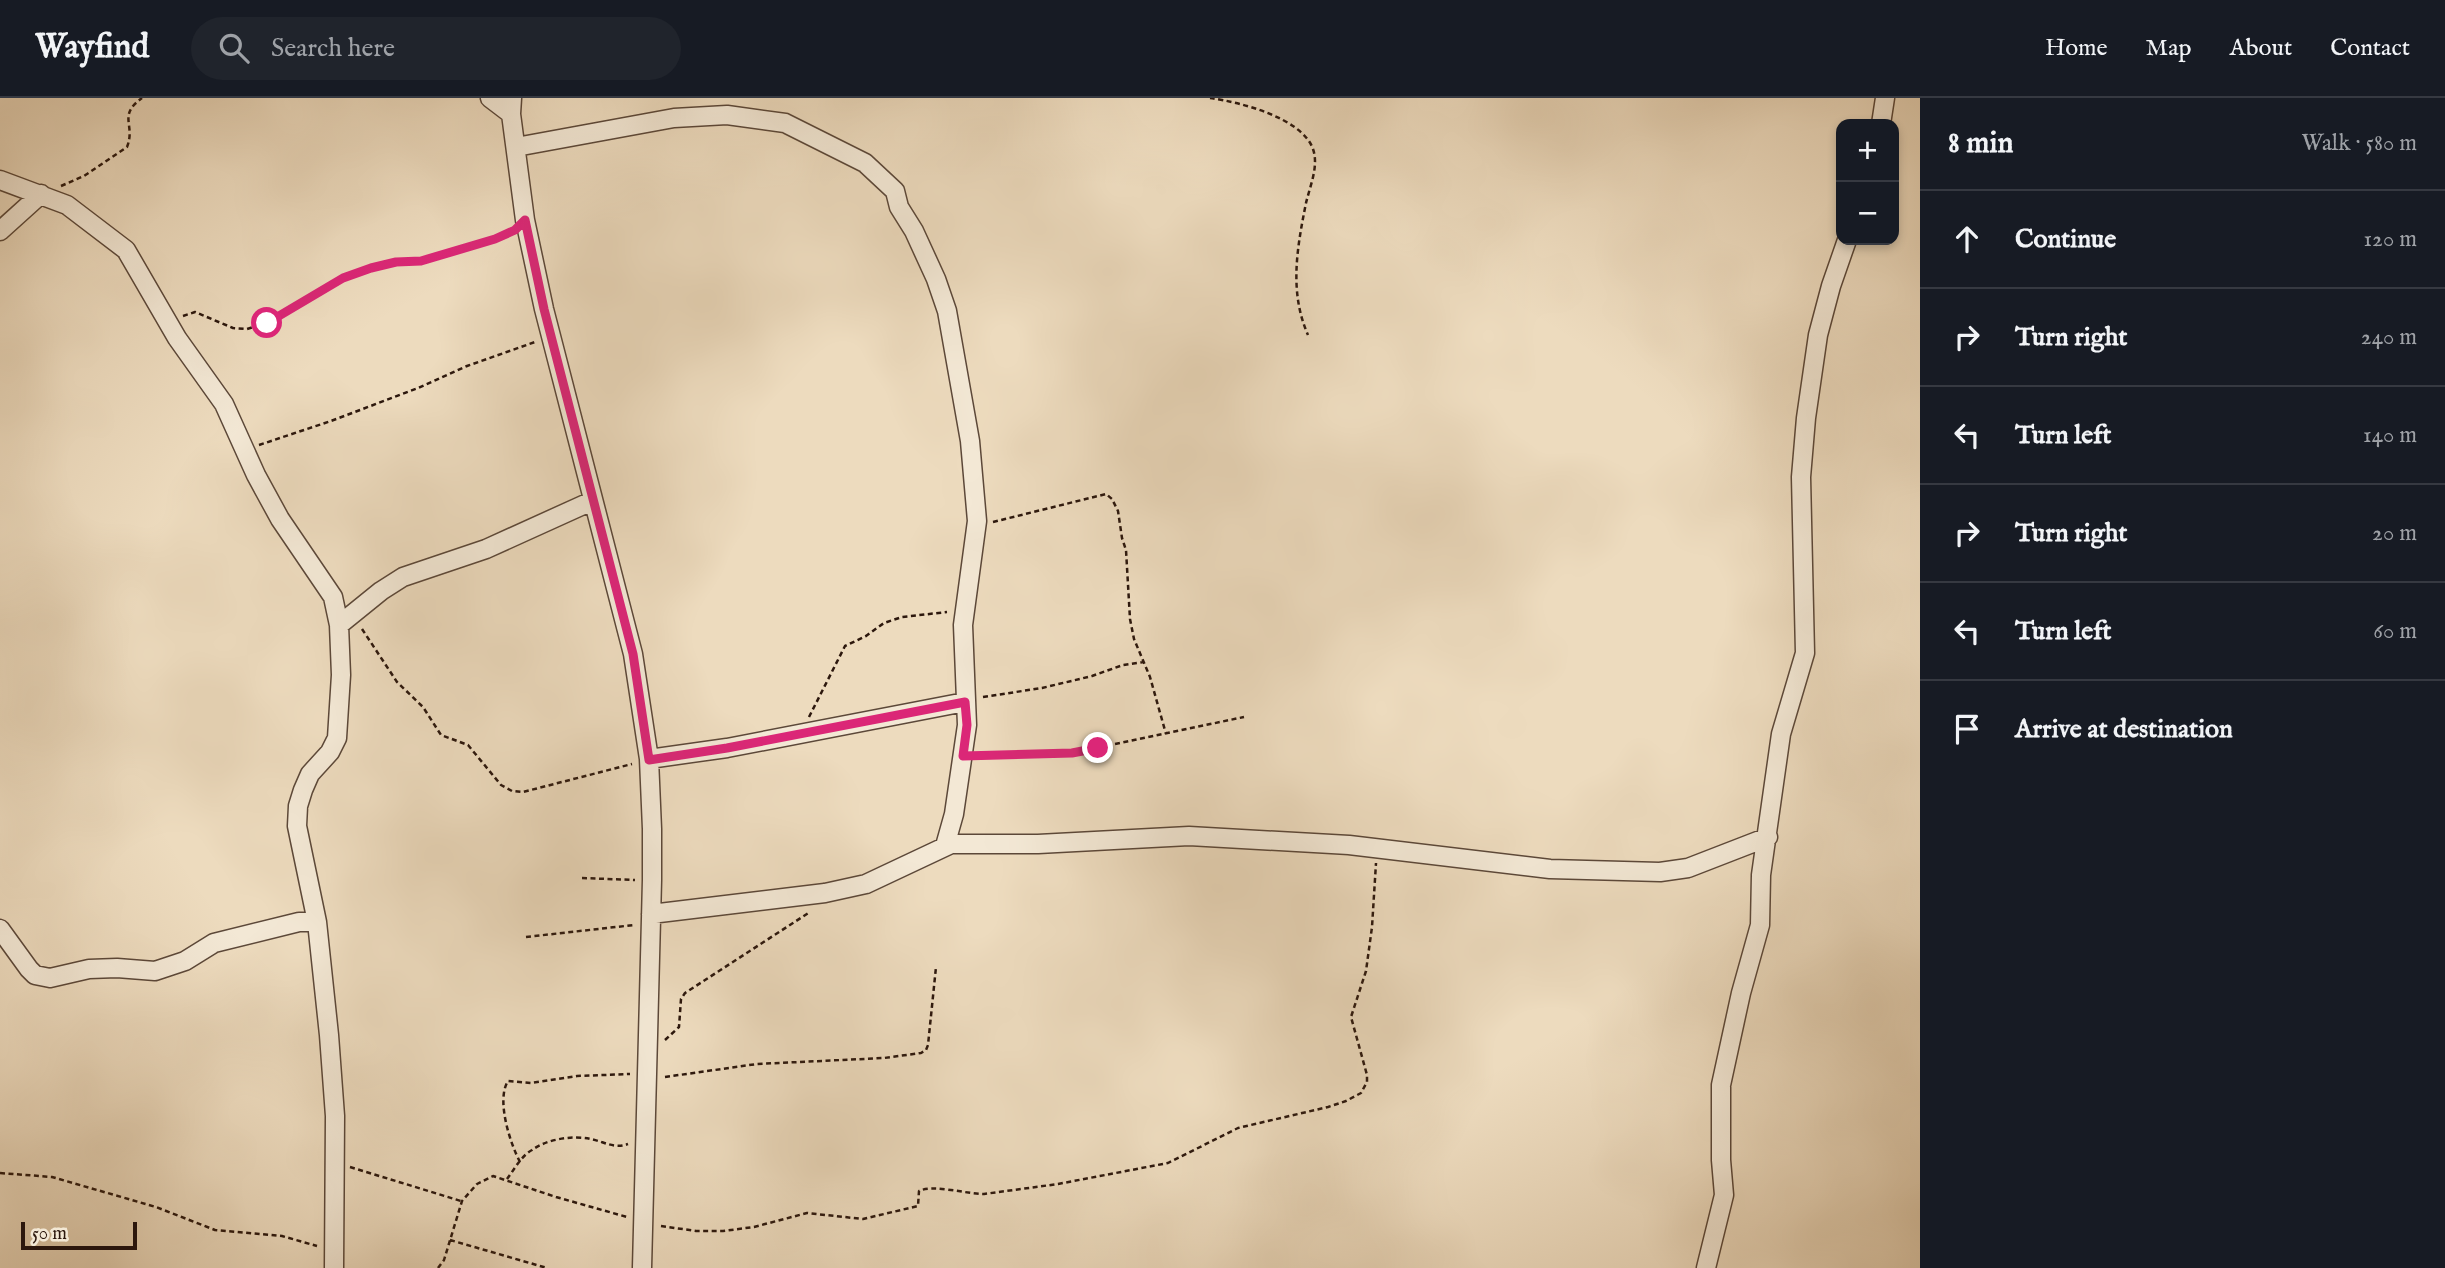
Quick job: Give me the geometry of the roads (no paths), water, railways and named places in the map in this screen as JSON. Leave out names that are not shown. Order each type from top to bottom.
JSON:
[{"type":"street","points":[[490,98],[512,106],[525,220],[592,502],[633,654],[649,760],[652,880],[642,1268]]},
{"type":"street","points":[[1882,119],[1885,98]]},
{"type":"street","points":[[516,147],[674,118],[727,115],[785,123],[865,163],[895,191],[899,207],[914,231],[947,311],[957,355],[970,441],[977,525],[965,610],[963,654],[967,725],[954,814],[945,846]]},
{"type":"street","points":[[0,180],[67,205],[126,250],[188,355],[224,404],[244,450],[280,519],[333,597],[345,620],[337,738],[330,752],[310,775],[299,806],[297,825],[317,922],[329,1035],[335,1116],[334,1260]]},
{"type":"street","points":[[0,231],[41,194]]},
{"type":"street","points":[[1706,1268],[1724,1195],[1721,1085],[1741,993],[1760,925],[1761,875],[1781,734],[1805,653],[1801,477],[1806,418],[1818,335],[1844,245]]},
{"type":"street","points":[[345,620],[381,591],[403,578],[486,549],[592,502]]},
{"type":"street","points":[[649,760],[727,748],[965,702]]},
{"type":"street","points":[[651,919],[825,893],[866,884],[945,846],[1189,836],[1349,845],[1549,869],[1660,872],[1688,868],[1768,837]]},
{"type":"street","points":[[0,929],[35,975],[50,978],[89,969],[155,971],[185,961],[214,943],[299,922],[317,922]]}]
